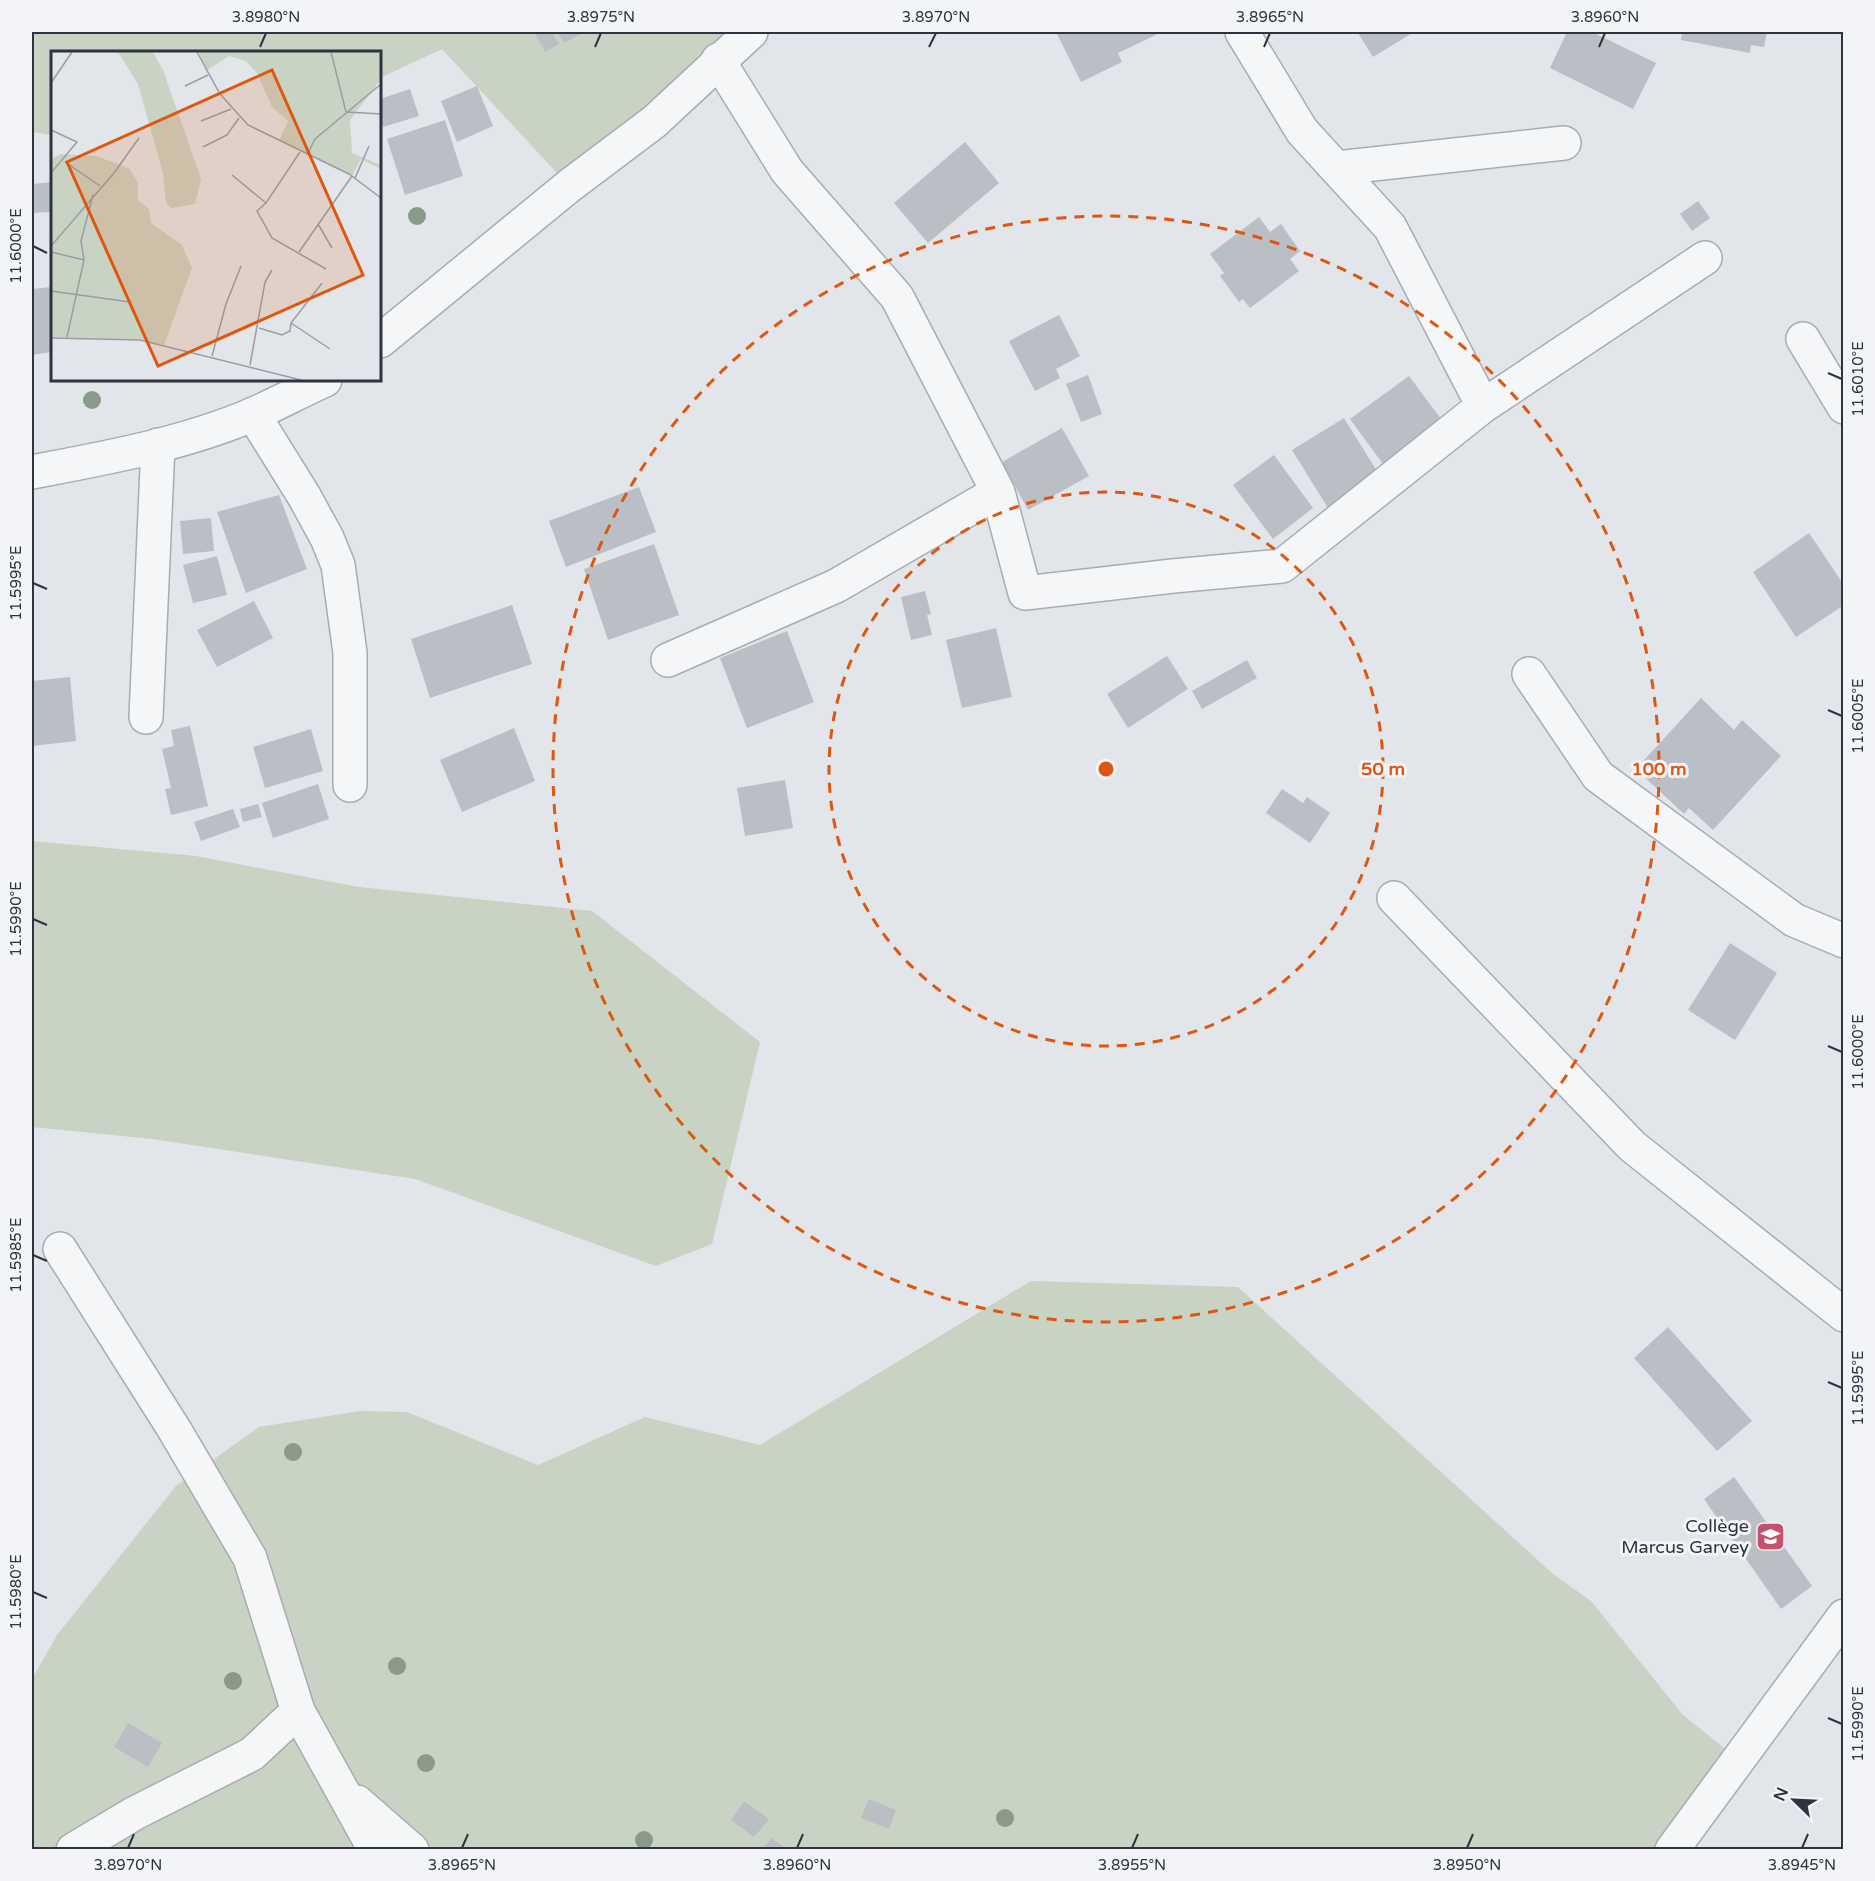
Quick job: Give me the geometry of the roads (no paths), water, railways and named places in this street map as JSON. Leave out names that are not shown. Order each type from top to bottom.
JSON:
[{"type":"street","points":[[381,339],[569,186],[654,122],[718,60],[751,32]]},
{"type":"street","points":[[1242,32],[1302,131],[1390,227],[1483,406]]},
{"type":"street","points":[[718,60],[787,171],[897,297],[998,492],[1025,593],[1282,566],[1483,406],[1705,258]]},
{"type":"street","points":[[1337,168],[1564,143]]},
{"type":"street","points":[[1803,339],[1844,407]]},
{"type":"street","points":[[32,472],[112,457],[195,435],[253,414],[323,381]]},
{"type":"street","points":[[253,414],[304,496],[327,538],[338,565],[350,653],[350,785]]},
{"type":"street","points":[[146,717],[158,445]]},
{"type":"street","points":[[668,660],[836,586],[998,492]]},
{"type":"street","points":[[1529,674],[1598,776],[1794,920],[1844,941]]},
{"type":"street","points":[[1394,898],[1632,1146],[1844,1315]]},
{"type":"street","points":[[60,1249],[174,1429],[250,1558],[298,1711],[375,1850]]},
{"type":"street","points":[[1672,1850],[1844,1616]]},
{"type":"street","points":[[73,1850],[135,1813],[252,1754],[298,1711]]},
{"type":"street","points":[[342,1790],[412,1850]]},
{"type":"place","name":"Collège Marcus Garvey","points":[[1770,1536]]}]
